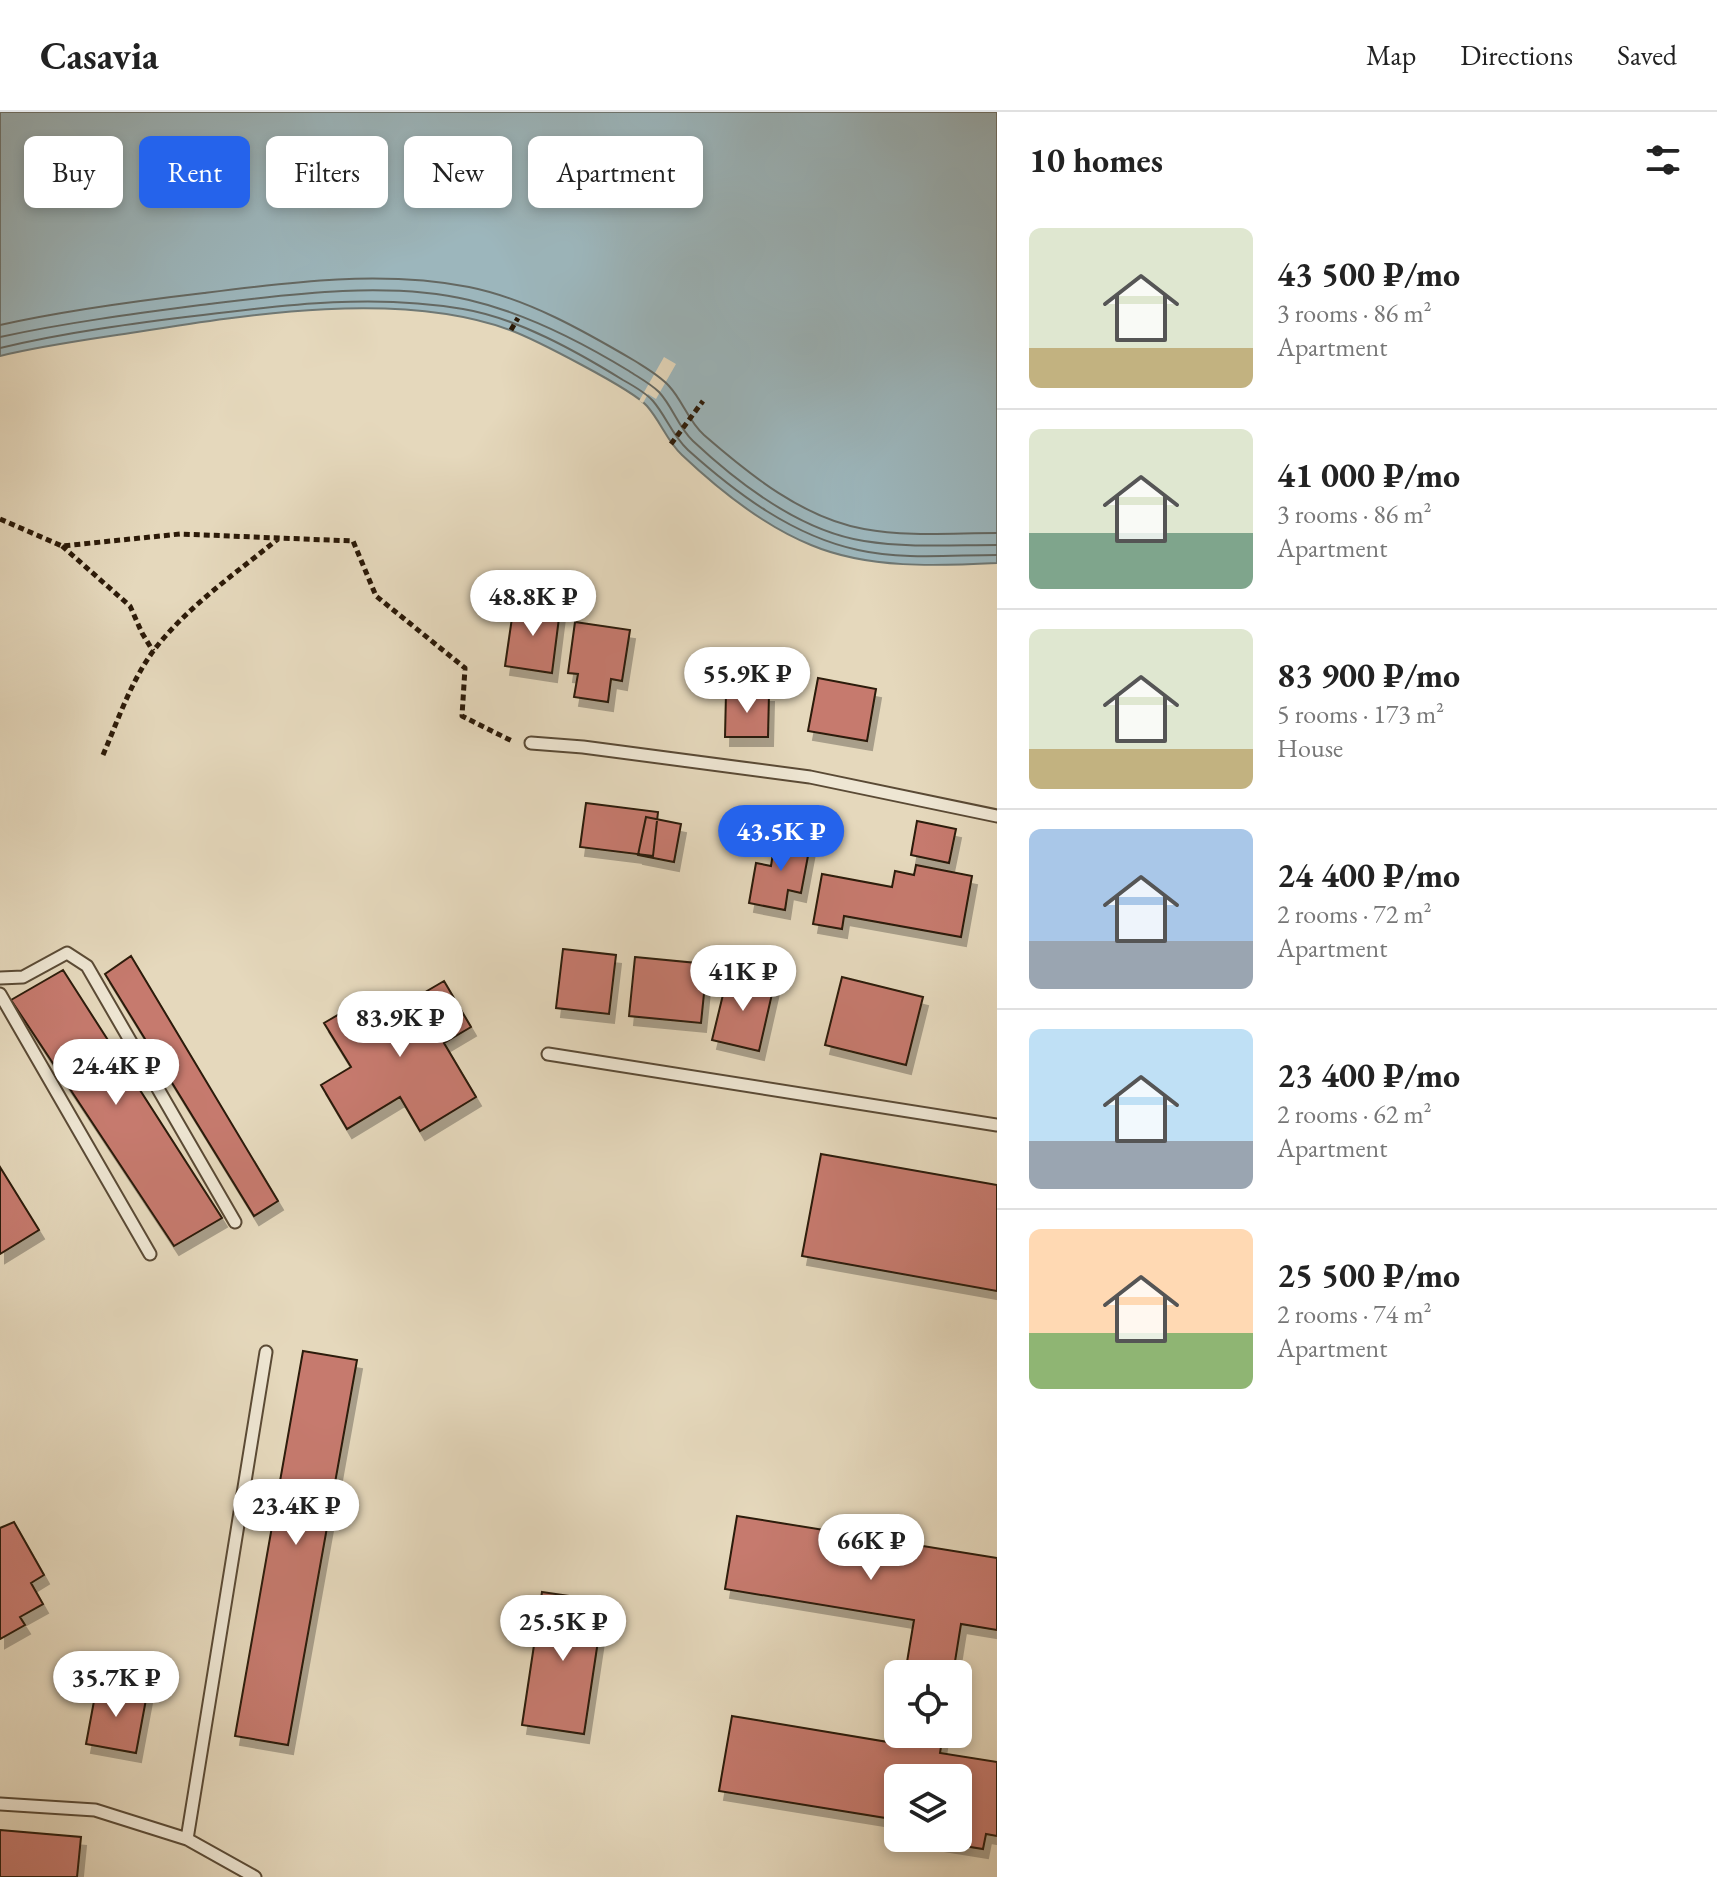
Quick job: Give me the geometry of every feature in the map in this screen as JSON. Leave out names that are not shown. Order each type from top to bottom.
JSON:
[{"type":"lane","points":[[531,743],[810,777],[997,816]]},
{"type":"lane","points":[[0,978],[23,977],[67,953],[87,966],[235,1222]]},
{"type":"lane","points":[[0,994],[150,1254]]},
{"type":"lane","points":[[548,1054],[997,1125]]},
{"type":"lane","points":[[187,1839],[266,1352]]},
{"type":"lane","points":[[0,1804],[95,1810],[187,1839],[255,1877]]},
{"type":"path","points":[[511,330],[518,318]]},
{"type":"path","points":[[671,444],[703,401]]},
{"type":"path","points":[[0,519],[62,546],[130,606],[153,651]]},
{"type":"path","points":[[62,546],[180,534],[353,541],[376,596],[465,668],[462,716],[516,743]]},
{"type":"path","points":[[103,755],[132,687],[153,651],[184,616],[279,538]]},
{"type":"water","points":[[0,112],[997,112],[997,563],[927,565],[879,562],[833,553],[793,537],[743,506],[696,468],[677,450],[652,412],[638,398],[539,343],[510,330],[467,318],[422,311],[325,309],[228,318],[0,356]]},
{"type":"pier","points":[[664,357],[676,364],[656,399],[648,394],[643,403],[639,401]]},
{"type":"building","points":[[514,604],[560,610],[552,673],[505,666]]},
{"type":"building","points":[[575,622],[630,630],[622,681],[611,679],[608,702],[574,697],[578,674],[568,673]]},
{"type":"building","points":[[818,678],[876,689],[867,741],[808,731]]},
{"type":"building","points":[[726,693],[769,693],[768,737],[725,737]]},
{"type":"building","points":[[586,803],[658,812],[653,856],[580,847]]},
{"type":"building","points":[[646,817],[681,824],[674,862],[638,855]]},
{"type":"building","points":[[917,821],[956,829],[949,863],[911,855]]},
{"type":"building","points":[[776,834],[811,840],[801,893],[788,890],[785,910],[749,903],[756,863],[771,866]]},
{"type":"building","points":[[916,865],[972,876],[961,937],[844,916],[842,929],[813,924],[822,874],[892,887],[895,871],[914,875]]},
{"type":"building","points":[[563,949],[616,955],[609,1014],[556,1008]]},
{"type":"building","points":[[131,956],[278,1201],[254,1216],[105,974]]},
{"type":"building","points":[[635,957],[707,964],[701,1023],[629,1016]]},
{"type":"building","points":[[63,970],[222,1218],[174,1246],[11,1000]]},
{"type":"building","points":[[728,974],[774,985],[759,1051],[712,1040]]},
{"type":"building","points":[[842,977],[923,997],[906,1065],[825,1045]]},
{"type":"building","points":[[444,981],[471,1027],[444,1043],[476,1097],[420,1131],[400,1097],[347,1129],[321,1085],[351,1067],[324,1023],[374,994],[386,1015]]},
{"type":"building","points":[[821,1154],[997,1185],[997,1291],[802,1256]]},
{"type":"building","points":[[0,1167],[39,1230],[0,1254]]},
{"type":"building","points":[[303,1351],[357,1360],[288,1745],[235,1736]]},
{"type":"building","points":[[737,1516],[997,1558],[997,1630],[961,1624],[955,1660],[907,1660],[914,1620],[725,1589]]},
{"type":"building","points":[[14,1522],[44,1575],[31,1583],[43,1604],[20,1617],[25,1625],[0,1639],[0,1528]]},
{"type":"building","points":[[542,1592],[604,1601],[584,1734],[522,1725]]},
{"type":"building","points":[[97,1685],[147,1694],[136,1753],[86,1744]]},
{"type":"building","points":[[732,1716],[884,1741],[884,1748],[941,1748],[940,1753],[997,1762],[997,1836],[986,1834],[983,1849],[972,1847],[972,1764],[884,1764],[884,1818],[719,1791]]},
{"type":"building","points":[[0,1830],[81,1837],[77,1877],[0,1877]]}]
